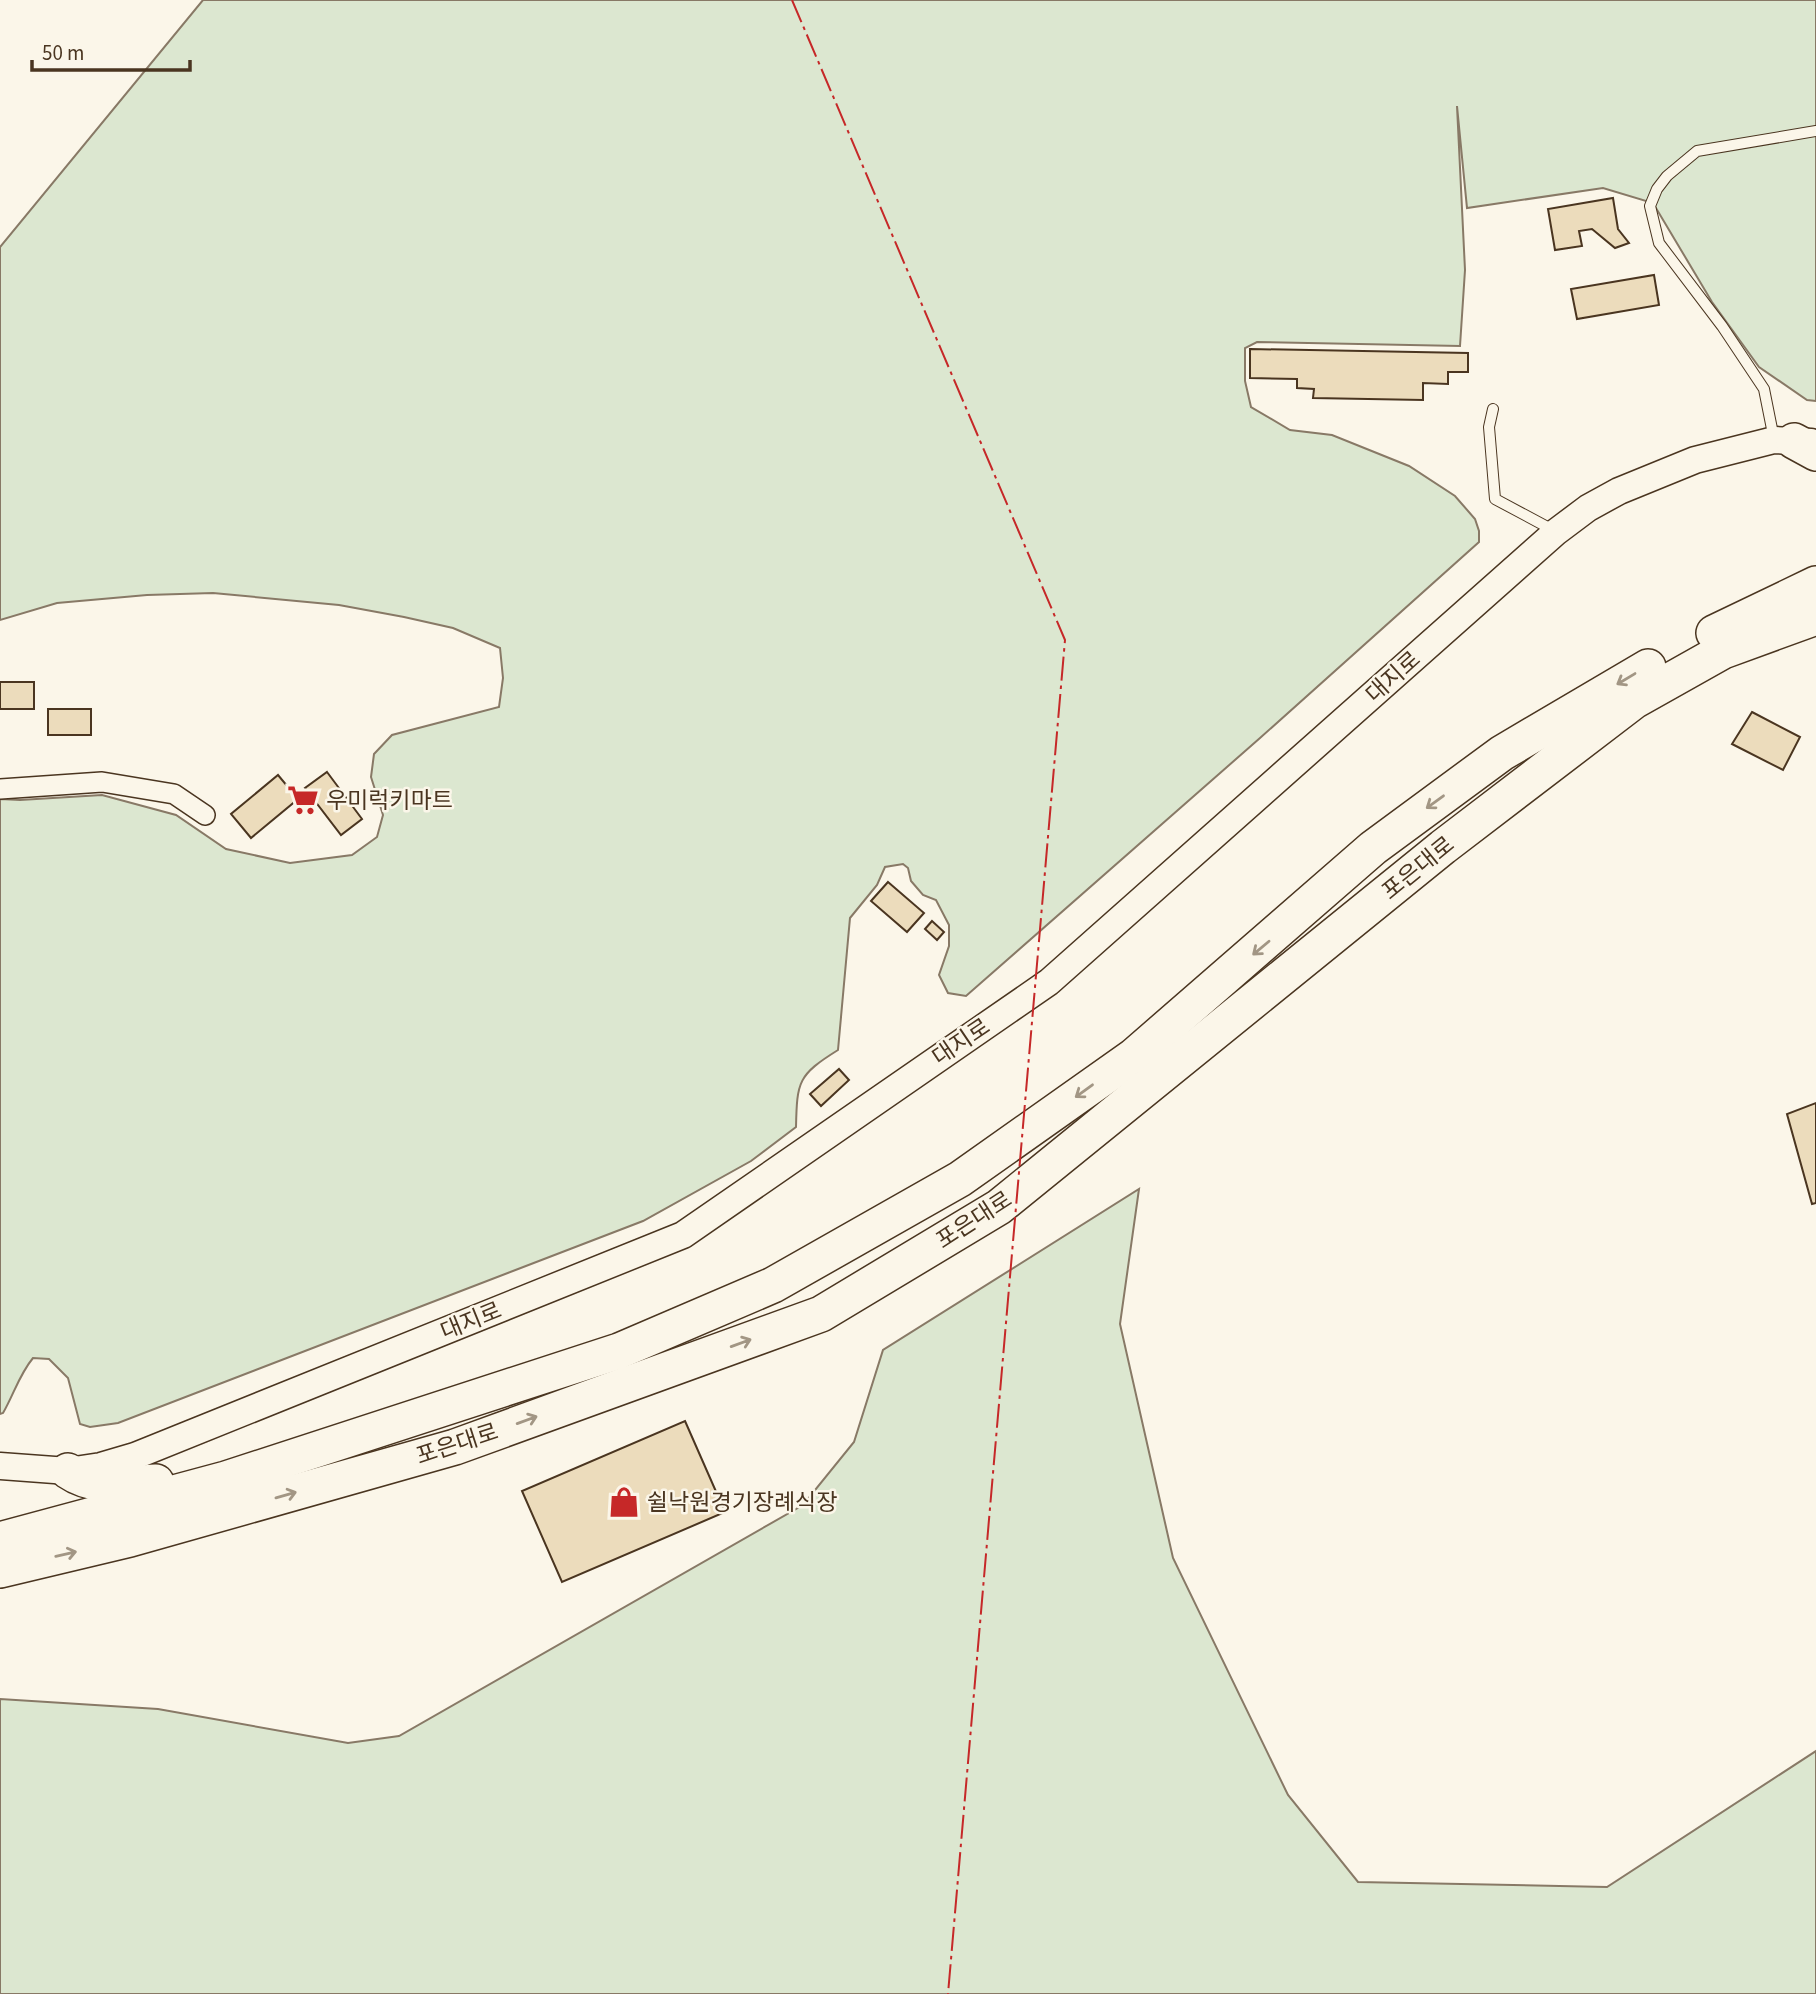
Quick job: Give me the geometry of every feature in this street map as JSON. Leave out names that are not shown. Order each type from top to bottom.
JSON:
[{"type":"highway","name":"포은대로","points":[[0,1540],[226,1479],[619,1351],[773,1285],[960,1180],[1133,1056],[1373,849],[1502,753],[1635,673],[1813,604]]},
{"type":"highway","name":"포은대로","points":[[0,1570],[130,1539],[454,1447],[821,1314],[999,1207],[1443,848],[1634,701],[1813,604]]},
{"type":"highway","points":[[68,1471],[81,1480],[110,1485],[226,1479]]},
{"type":"main road","name":"대지로","points":[[0,1466],[68,1471],[101,1466],[135,1456],[683,1235],[1049,982],[1556,532],[1588,508],[1619,491],[1695,460],[1800,444]]},
{"type":"street","points":[[0,789],[102,782],[174,794],[205,815]]},
{"type":"lane","points":[[1800,444],[1722,326],[1659,243],[1650,206],[1657,189],[1667,177],[1698,151],[1816,131]]},
{"type":"lane","points":[[1493,409],[1489,427],[1495,499],[1556,532]]},
{"type":"green space","points":[[203,0],[1816,0],[1816,401],[1807,400],[1759,367],[1712,302],[1653,203],[1603,188],[1467,208],[1457,106],[1465,270],[1460,346],[1257,342],[1245,348],[1245,381],[1251,407],[1290,430],[1332,435],[1409,466],[1455,496],[1475,519],[1479,542],[966,996],[948,993],[939,975],[949,946],[949,925],[936,900],[923,895],[911,881],[908,868],[903,864],[885,867],[877,885],[850,918],[838,1050],[815,1066],[802,1081],[797,1099],[796,1127],[751,1161],[643,1221],[118,1423],[90,1427],[80,1424],[68,1378],[49,1359],[33,1358],[0,1414],[0,799],[102,795],[176,815],[226,849],[290,863],[352,855],[377,837],[383,815],[371,777],[374,754],[392,735],[499,707],[503,678],[500,648],[453,628],[339,605],[213,593],[147,595],[57,603],[0,620],[0,247]]},
{"type":"green space","points":[[1139,1189],[1120,1324],[1173,1558],[1288,1795],[1358,1882],[1607,1887],[1816,1751],[1816,1994],[0,1994],[0,1699],[158,1709],[348,1743],[399,1736],[803,1505],[854,1442],[883,1350]]},
{"type":"building","points":[[1613,198],[1618,229],[1629,243],[1615,248],[1592,229],[1579,231],[1582,246],[1555,250],[1548,209]]},
{"type":"building","points":[[1654,275],[1659,305],[1577,319],[1571,289]]},
{"type":"building","points":[[1250,349],[1468,353],[1468,372],[1448,372],[1448,384],[1423,383],[1423,400],[1313,398],[1314,389],[1297,388],[1297,379],[1250,378]]},
{"type":"building","points":[[0,682],[34,682],[34,709],[0,709]]},
{"type":"building","points":[[48,709],[91,709],[91,735],[48,735]]},
{"type":"building","points":[[1752,712],[1800,737],[1783,770],[1732,744]]},
{"type":"building","points":[[327,772],[362,819],[341,835],[305,788]]},
{"type":"building","points":[[278,775],[298,799],[251,838],[231,814]]},
{"type":"building","points":[[888,882],[924,913],[907,932],[871,901]]},
{"type":"building","points":[[932,921],[944,932],[937,940],[925,929]]},
{"type":"building","points":[[839,1069],[849,1080],[821,1106],[810,1094]]},
{"type":"building","points":[[1816,1103],[1816,1203],[1812,1204],[1787,1114]]},
{"type":"building","name":"쉴낙원경기장례식장","points":[[685,1421],[725,1512],[562,1582],[522,1491]]},
{"type":"power","points":[[792,0],[1065,640],[948,1994]]},
{"type":"place","name":"우미럭키마트","points":[[303,800]]},
{"type":"place","name":"쉴낙원경기장례식장","points":[[624,1502]]}]
